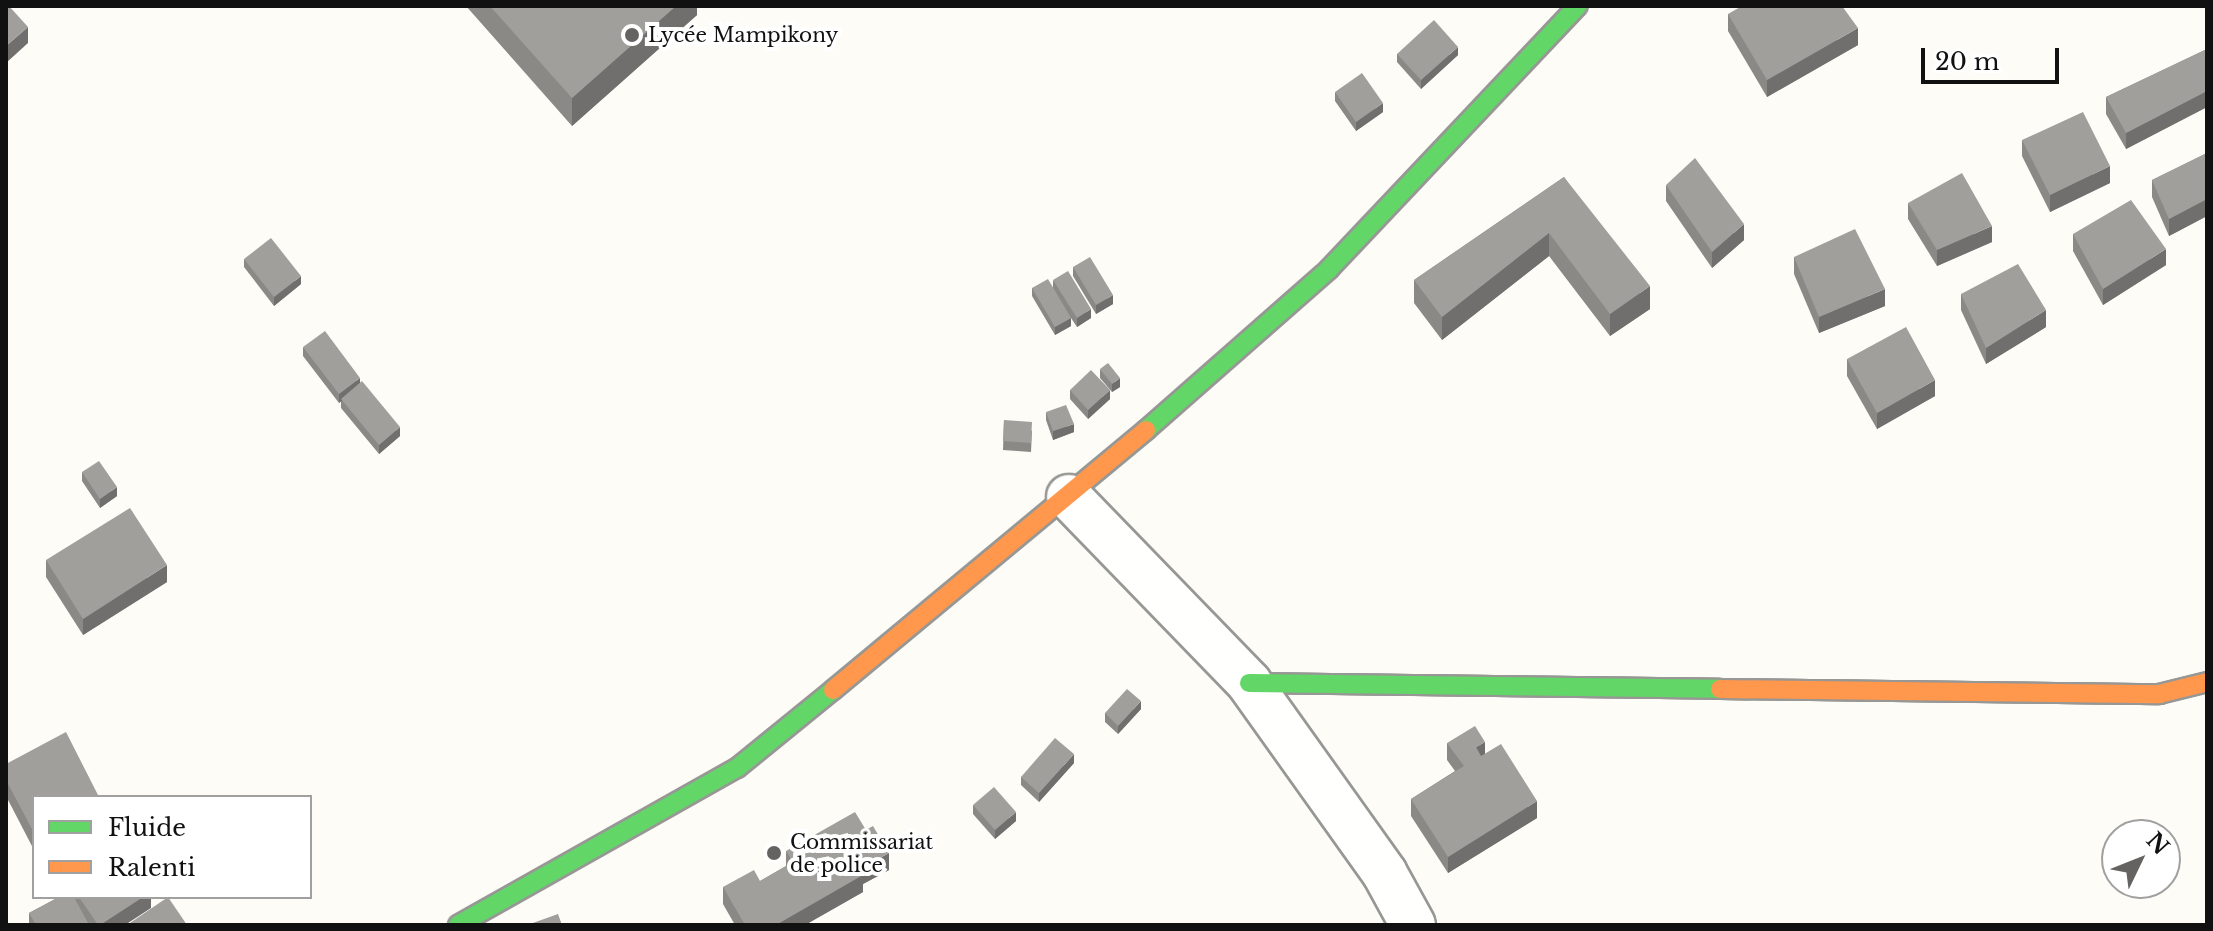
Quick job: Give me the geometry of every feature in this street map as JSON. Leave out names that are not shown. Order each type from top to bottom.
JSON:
[{"type":"main road","points":[[458,925],[737,768],[1069,497],[1329,269],[1578,6]]},
{"type":"main road","points":[[1249,683],[2159,694],[2207,682]]},
{"type":"street","points":[[1069,497],[1249,683],[1385,874],[1413,925]]},
{"type":"building","points":[[6,6],[28,27],[6,46]]},
{"type":"building","points":[[490,6],[676,6],[572,98]]},
{"type":"building","points":[[1742,6],[1842,6],[1858,28],[1767,80],[1728,14]]},
{"type":"building","points":[[1434,20],[1458,47],[1421,80],[1397,54]]},
{"type":"building","points":[[2207,49],[2207,91],[2126,133],[2106,97]]},
{"type":"building","points":[[1362,73],[1383,103],[1356,122],[1335,92]]},
{"type":"building","points":[[2083,112],[2110,166],[2050,195],[2022,140]]},
{"type":"building","points":[[2207,153],[2207,199],[2169,219],[2152,180]]},
{"type":"building","points":[[1695,158],[1744,224],[1712,252],[1666,185]]},
{"type":"building","points":[[1962,173],[1992,226],[1937,250],[1908,203]]},
{"type":"building","points":[[1564,177],[1650,286],[1610,314],[1549,233],[1442,317],[1414,280]]},
{"type":"building","points":[[2131,200],[2166,249],[2103,289],[2073,234]]},
{"type":"building","points":[[1855,229],[1885,289],[1819,317],[1794,257]]},
{"type":"building","points":[[271,238],[301,276],[274,297],[244,259]]},
{"type":"building","points":[[1090,257],[1113,295],[1096,305],[1073,267]]},
{"type":"building","points":[[2018,264],[2046,310],[1986,348],[1961,294]]},
{"type":"building","points":[[1068,271],[1091,309],[1077,318],[1053,280]]},
{"type":"building","points":[[1048,279],[1071,318],[1055,327],[1032,288]]},
{"type":"building","points":[[1906,327],[1935,380],[1877,413],[1847,359]]},
{"type":"building","points":[[325,331],[360,378],[339,394],[303,347]]},
{"type":"building","points":[[1108,363],[1120,378],[1112,384],[1100,369]]},
{"type":"building","points":[[1091,370],[1110,390],[1088,410],[1070,390]]},
{"type":"building","points":[[362,381],[400,427],[379,445],[341,399]]},
{"type":"building","points":[[1066,405],[1074,424],[1053,431],[1046,412]]},
{"type":"building","points":[[1004,420],[1032,422],[1031,443],[1003,441]]},
{"type":"building","points":[[99,461],[117,487],[100,499],[82,472]]},
{"type":"building","points":[[130,508],[167,565],[83,619],[46,560]]},
{"type":"building","points":[[1127,689],[1141,701],[1118,726],[1105,713]]},
{"type":"building","points":[[1475,726],[1485,742],[1476,747],[1481,756],[1501,744],[1537,801],[1448,857],[1411,799],[1464,766],[1447,743]]},
{"type":"building","points":[[66,732],[98,795],[32,795],[32,829],[6,780],[6,764]]},
{"type":"building","points":[[1055,738],[1074,754],[1039,793],[1021,777]]},
{"type":"building","points":[[994,787],[1016,812],[995,830],[973,805]]},
{"type":"building","points":[[855,812],[866,830],[873,826],[889,853],[860,869],[863,875],[776,925],[745,925],[723,887],[754,870],[760,881],[793,862],[786,851]]},
{"type":"building","points":[[55,899],[75,899],[89,925],[36,925],[29,913]]},
{"type":"building","points":[[80,899],[140,899],[100,925]]},
{"type":"building","points":[[169,899],[187,925],[127,925]]},
{"type":"building","points":[[558,914],[562,925],[530,924]]},
{"type":"traffic: fast","points":[[1146,430],[1329,269],[1578,6]]},
{"type":"traffic: fast","points":[[1249,683],[1720,689]]},
{"type":"traffic: fast","points":[[458,925],[737,768],[833,690]]},
{"type":"traffic: slow","points":[[833,690],[1146,430]]},
{"type":"traffic: slow","points":[[1720,689],[2159,694],[2207,682]]},
{"type":"place","name":"Lycée Mampikony","points":[[632,35]]},
{"type":"place","name":"Commissariat de police","points":[[774,853]]}]
